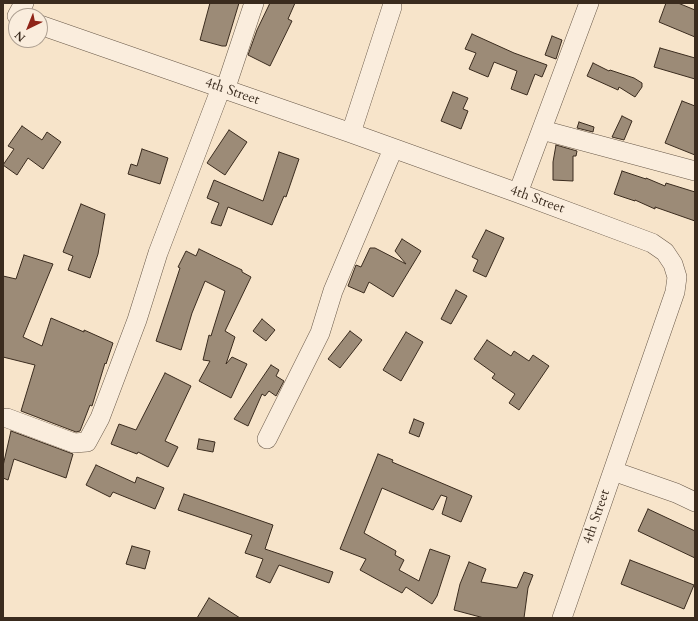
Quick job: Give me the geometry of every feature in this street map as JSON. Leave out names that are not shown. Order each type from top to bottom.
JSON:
[{"type":"street","points":[[7,418],[74,443],[87,442],[103,411],[137,320],[158,253],[223,89],[254,3]]},
{"type":"street","points":[[518,193],[589,3]]},
{"type":"street","points":[[351,133],[392,7]]},
{"type":"street","name":"4th Street","points":[[48,28],[351,133],[518,193],[652,243],[665,252],[673,264],[677,277],[675,292],[562,618]]},
{"type":"street","points":[[542,130],[695,171]]},
{"type":"street","points":[[267,439],[320,333],[333,291],[393,149]]},
{"type":"street","points":[[613,471],[676,493],[695,502]]},
{"type":"building","points":[[210,3],[239,3],[226,46],[200,40]]},
{"type":"building","points":[[270,3],[295,3],[288,19],[292,21],[270,66],[248,55],[257,30]]},
{"type":"building","points":[[666,3],[678,3],[695,10],[695,37],[659,22]]},
{"type":"building","points":[[472,34],[514,53],[547,65],[542,77],[535,74],[527,95],[511,89],[517,71],[494,62],[488,77],[469,69],[476,53],[465,49]]},
{"type":"building","points":[[552,36],[562,40],[556,59],[545,55]]},
{"type":"building","points":[[660,48],[695,58],[695,79],[654,67]]},
{"type":"building","points":[[593,63],[609,71],[610,70],[634,78],[642,83],[642,87],[635,97],[619,87],[618,90],[587,76]]},
{"type":"building","points":[[453,92],[468,98],[463,109],[468,111],[461,129],[441,121]]},
{"type":"building","points":[[682,101],[695,106],[695,155],[665,143]]},
{"type":"building","points":[[622,116],[632,121],[624,140],[612,137]]},
{"type":"building","points":[[579,122],[594,127],[593,132],[577,128]]},
{"type":"building","points":[[22,126],[42,140],[47,132],[61,142],[43,169],[28,158],[17,175],[3,165],[14,149],[8,146]]},
{"type":"building","points":[[229,130],[247,142],[225,175],[207,163]]},
{"type":"building","points":[[556,145],[577,151],[576,156],[573,156],[573,181],[553,180],[553,162]]},
{"type":"building","points":[[142,149],[168,158],[160,184],[128,174],[131,164],[137,166]]},
{"type":"building","points":[[279,152],[299,159],[286,197],[284,196],[272,225],[228,207],[221,226],[211,223],[219,203],[207,198],[214,180],[263,201]]},
{"type":"building","points":[[622,171],[646,178],[665,186],[666,183],[695,192],[695,221],[655,207],[655,209],[635,200],[614,194]]},
{"type":"building","points":[[81,204],[105,214],[98,254],[90,278],[68,270],[73,256],[63,252]]},
{"type":"building","points":[[486,230],[504,238],[486,277],[473,271],[478,260],[472,257]]},
{"type":"building","points":[[402,239],[421,251],[393,297],[369,282],[364,293],[348,286],[356,265],[361,267],[370,248],[375,248],[406,264],[395,251]]},
{"type":"building","points":[[199,249],[242,270],[242,272],[251,277],[225,331],[235,337],[226,364],[232,357],[247,364],[231,398],[199,381],[210,361],[203,360],[209,335],[211,336],[225,291],[205,281],[192,313],[181,350],[156,341],[180,268],[178,267],[186,251],[196,256]]},
{"type":"building","points":[[24,255],[53,264],[23,337],[42,346],[51,318],[84,332],[84,330],[113,343],[106,364],[105,363],[92,406],[90,405],[80,431],[76,432],[21,411],[35,365],[3,357],[3,276],[16,279]]},
{"type":"building","points":[[456,290],[467,296],[451,324],[441,319]]},
{"type":"building","points":[[262,319],[275,330],[266,341],[253,331]]},
{"type":"building","points":[[350,331],[362,340],[340,368],[328,359]]},
{"type":"building","points":[[406,332],[423,342],[401,381],[383,370]]},
{"type":"building","points":[[487,340],[511,356],[514,351],[529,361],[533,355],[549,366],[519,410],[509,403],[515,394],[492,378],[495,374],[474,359]]},
{"type":"building","points":[[271,365],[279,370],[276,376],[284,381],[276,396],[269,391],[265,396],[262,394],[248,426],[234,419]]},
{"type":"building","points":[[165,373],[191,386],[165,441],[178,447],[168,467],[138,452],[137,454],[111,444],[119,424],[136,430]]},
{"type":"building","points":[[414,419],[424,423],[419,437],[409,433]]},
{"type":"building","points":[[11,431],[73,454],[66,478],[14,459],[8,480],[3,478],[3,466]]},
{"type":"building","points":[[199,439],[215,442],[213,452],[197,449]]},
{"type":"building","points":[[378,454],[393,460],[392,462],[472,496],[461,522],[442,514],[447,497],[441,495],[433,510],[382,488],[364,533],[396,551],[395,555],[404,560],[399,570],[419,581],[430,549],[450,556],[437,596],[432,604],[406,587],[402,593],[360,570],[366,559],[340,549]]},
{"type":"building","points":[[96,465],[135,483],[137,477],[164,488],[155,509],[113,492],[110,497],[86,485]]},
{"type":"building","points":[[184,494],[273,525],[265,549],[333,572],[329,583],[279,565],[270,583],[256,577],[263,559],[245,553],[252,535],[178,510]]},
{"type":"building","points":[[648,509],[695,531],[695,558],[638,531]]},
{"type":"building","points":[[132,546],[150,551],[145,569],[126,564]]},
{"type":"building","points":[[630,560],[694,585],[684,609],[621,584]]},
{"type":"building","points":[[469,562],[486,569],[481,582],[517,588],[524,572],[533,575],[528,588],[524,618],[484,618],[454,610],[460,584]]},
{"type":"building","points":[[209,598],[240,618],[197,618]]}]
